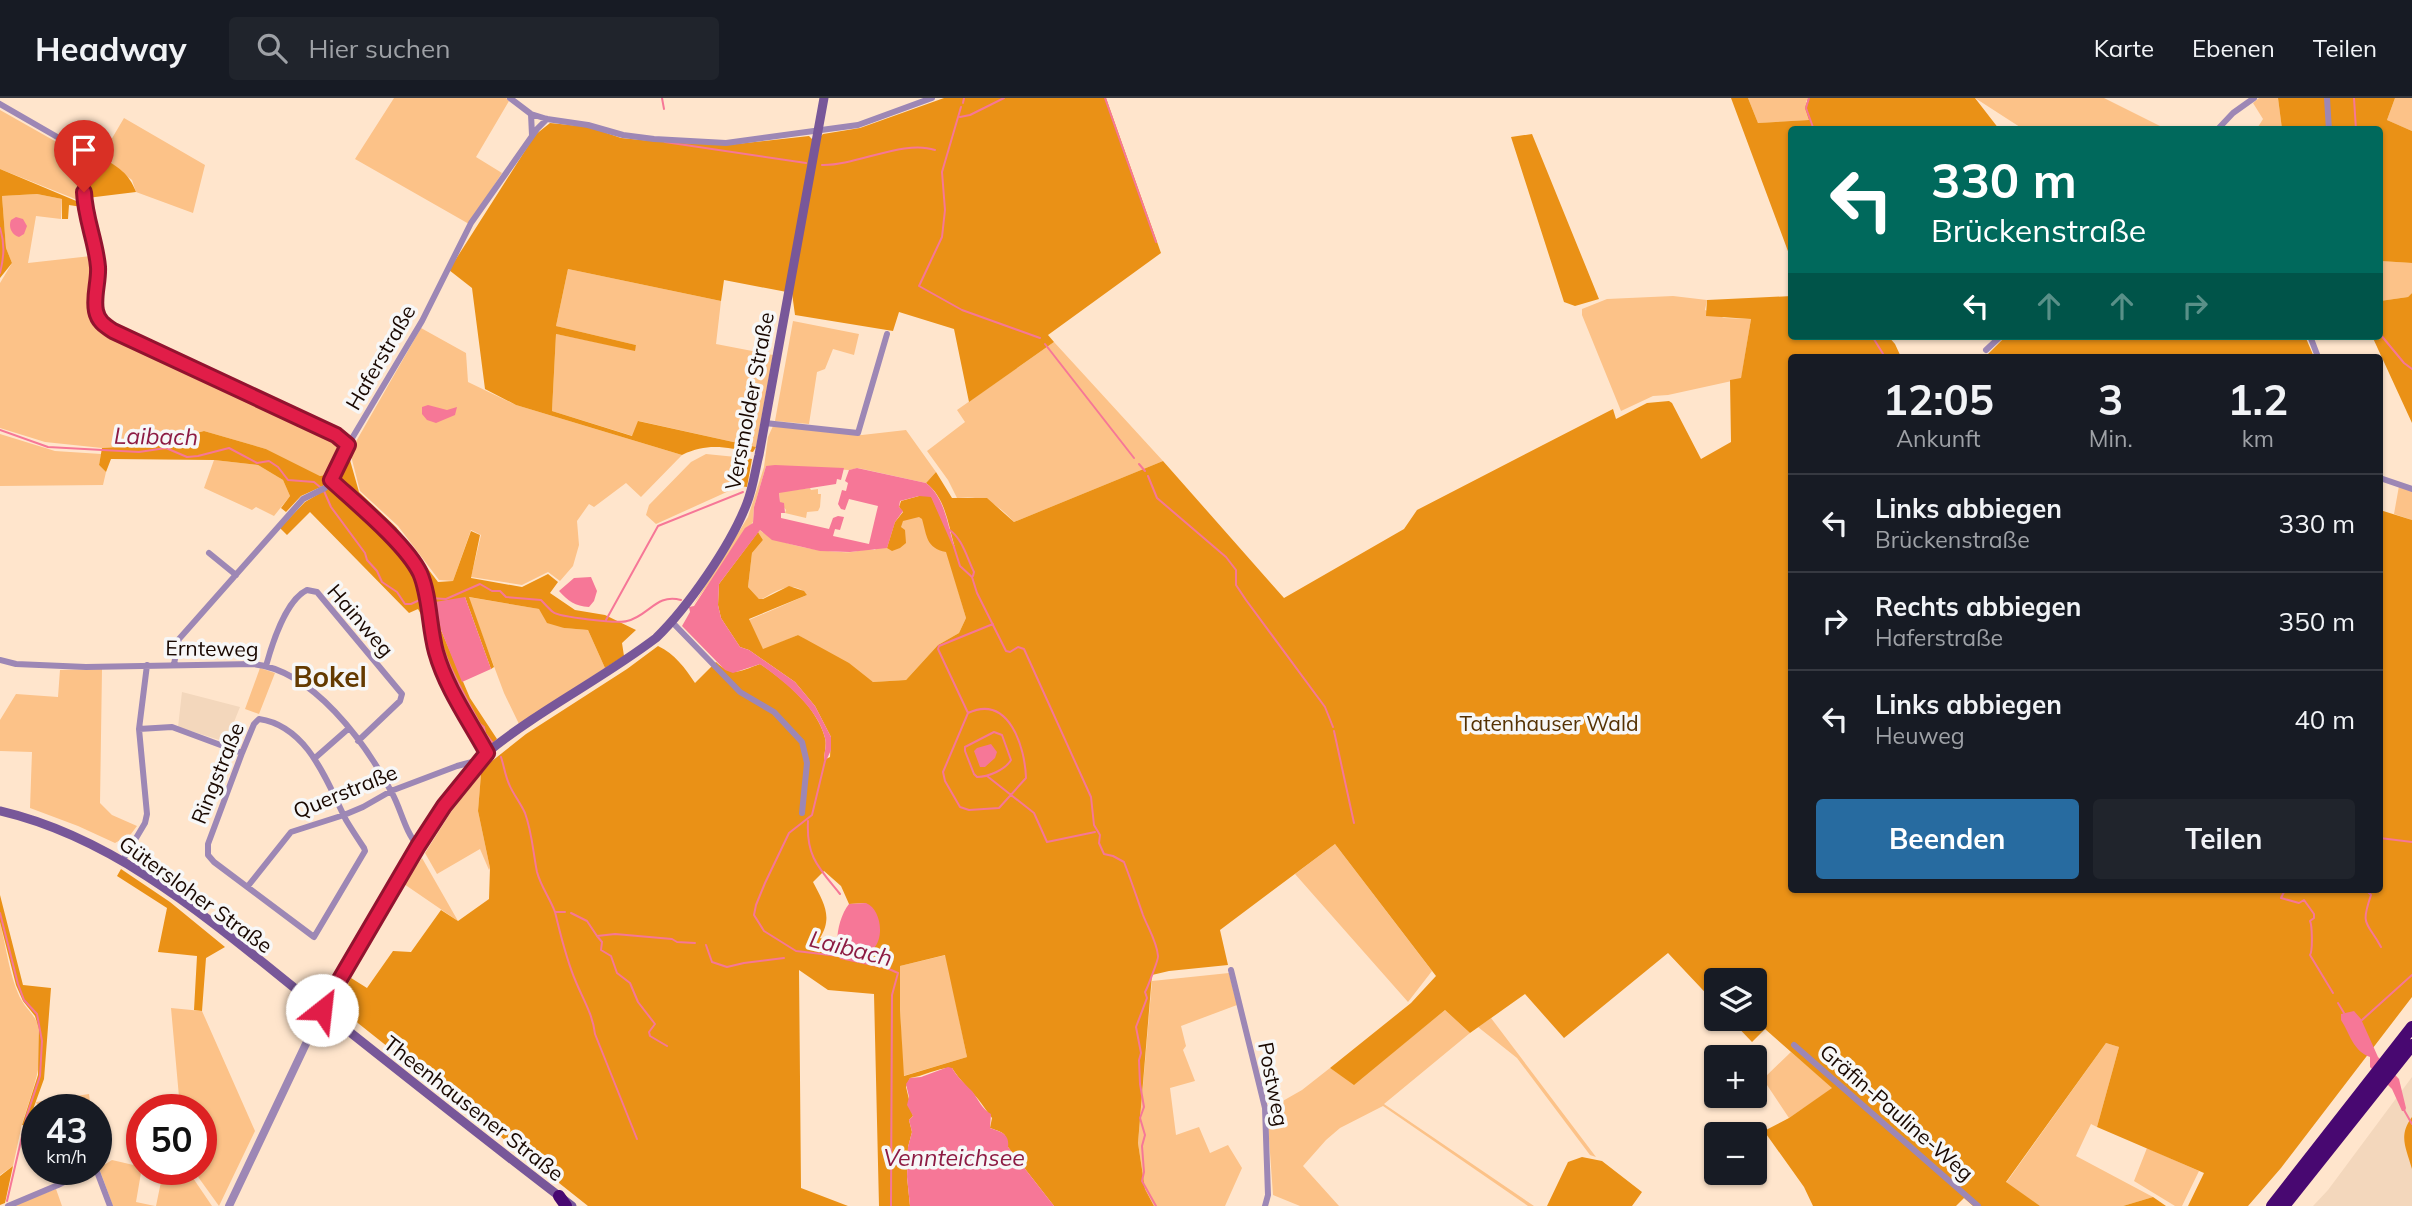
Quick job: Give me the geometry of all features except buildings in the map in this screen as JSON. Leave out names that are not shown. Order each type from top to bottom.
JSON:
[{"type":"highway","points":[[2284,1206],[2380,1079],[2412,1027]]},
{"type":"highway","points":[[2389,1066],[2412,1045]]},
{"type":"highway","points":[[2272,1206],[2380,1079]]},
{"type":"main road","name":"Versmolder Straße","points":[[322,1010],[418,846],[444,806],[476,765],[487,753],[641,649],[672,622],[741,517],[753,482],[765,423],[824,98]]},
{"type":"main road","name":"Gütersloher Straße","points":[[0,811],[56,828],[123,860],[218,927],[322,1010]]},
{"type":"main road","name":"Theenhausener Straße","points":[[322,1010],[572,1206]]},
{"type":"street","points":[[510,98],[531,114],[623,135],[726,143],[859,125],[932,98]]},
{"type":"street","points":[[2221,126],[2254,98]]},
{"type":"street","points":[[2327,98],[2329,126]]},
{"type":"street","points":[[0,104],[91,159],[84,192],[85,209],[98,264],[99,283],[95,310],[100,323],[336,435],[348,445]]},
{"type":"street","points":[[531,114],[532,137]]},
{"type":"street","name":"Haferstraße","points":[[174,664],[178,639],[303,499],[323,490],[331,480],[348,445],[422,321],[471,223],[547,119]]},
{"type":"street","points":[[765,423],[858,433],[887,334]]},
{"type":"street","points":[[1986,350],[1997,340]]},
{"type":"street","points":[[2383,479],[2412,489]]},
{"type":"street","points":[[331,480],[385,530],[413,561],[420,573],[430,632],[440,667],[487,753]]},
{"type":"street","points":[[209,553],[236,575]]},
{"type":"street","name":"Hainweg","points":[[266,666],[273,641],[299,594],[307,590],[317,592],[402,694],[400,701],[358,741]]},
{"type":"street","points":[[672,622],[740,692],[774,712],[802,741],[807,763],[802,813]]},
{"type":"street","name":"Ernteweg","points":[[0,660],[16,664],[86,667],[174,664],[266,666],[298,680],[327,703],[358,741],[391,791],[418,846]]},
{"type":"street","points":[[123,860],[145,823],[147,814],[139,729],[147,665]]},
{"type":"street","name":"Ringstraße","points":[[259,719],[273,722],[287,731],[315,758],[365,851],[314,937],[211,859],[208,849],[242,753],[254,724],[259,719]]},
{"type":"street","points":[[139,729],[172,727],[242,753]]},
{"type":"street","points":[[315,758],[348,729]]},
{"type":"street","name":"Querstraße","points":[[248,886],[291,832],[344,815],[391,791],[466,763],[476,765]]},
{"type":"street","name":"Postweg","points":[[1231,970],[1265,1108],[1268,1195],[1265,1206]]},
{"type":"street","points":[[229,1206],[322,1010]]},
{"type":"street","name":"Gräfin-Pauline-Weg","points":[[1794,1045],[1978,1206]]},
{"type":"street","points":[[8,1206],[58,1185]]},
{"type":"street","points":[[100,1185],[110,1206]]},
{"type":"shaded area","points":[[394,98],[506,98],[509,101],[476,157],[502,173],[469,224],[355,159]]},
{"type":"shaded area","points":[[1748,98],[1808,98],[1806,102],[1810,120],[1758,123]]},
{"type":"shaded area","points":[[1975,98],[2104,98],[2160,126],[2018,126]]},
{"type":"shaded area","points":[[2259,98],[2278,98],[2282,126],[2259,126],[2263,119],[2253,103]]},
{"type":"shaded area","points":[[2395,98],[2412,98],[2412,131],[2387,120]]},
{"type":"shaded area","points":[[0,110],[83,157],[87,166],[80,201],[0,169]]},
{"type":"shaded area","points":[[124,118],[205,165],[193,213],[136,192],[132,180],[101,157]]},
{"type":"shaded area","points":[[37,194],[62,199],[61,219],[36,216],[28,263],[91,256],[97,280],[94,312],[99,327],[335,437],[342,443],[344,450],[331,474],[320,476],[266,449],[204,431],[151,445],[102,448],[45,442],[0,428],[0,283],[12,263],[6,248],[2,196]]},
{"type":"shaded area","points":[[2383,261],[2412,263],[2412,293],[2408,297],[2383,301]]},
{"type":"shaded area","points":[[568,269],[721,301],[716,344],[773,355],[756,447],[639,421],[633,436],[552,411],[556,334],[634,350],[636,345],[556,326]]},
{"type":"shaded area","points":[[1673,296],[1707,300],[1705,310],[1724,318],[1751,319],[1741,379],[1653,396],[1621,411],[1582,315],[1582,309],[1607,299]]},
{"type":"shaded area","points":[[793,321],[859,334],[854,355],[833,349],[825,369],[817,372],[809,424],[775,421]]},
{"type":"shaded area","points":[[421,328],[466,353],[468,382],[516,405],[682,455],[641,497],[626,483],[594,507],[589,504],[577,521],[579,545],[573,566],[560,581],[548,572],[522,585],[471,577],[481,535],[471,530],[453,581],[439,580],[398,526],[360,491],[350,452]]},
{"type":"shaded area","points":[[1054,342],[1163,461],[1014,522],[983,499],[957,498],[927,451],[965,422],[957,410]]},
{"type":"shaded area","points":[[773,426],[862,435],[906,430],[936,472],[926,483],[858,468],[849,470],[766,466],[754,507],[753,522],[692,607],[748,517],[764,467],[768,437]]},
{"type":"shaded area","points":[[0,434],[55,451],[101,454],[99,465],[106,472],[103,485],[0,486]]},
{"type":"shaded area","points":[[706,454],[746,458],[740,486],[656,524],[646,515],[649,505],[691,462]]},
{"type":"shaded area","points":[[214,460],[258,465],[283,480],[290,496],[274,516],[256,507],[252,510],[204,488]]},
{"type":"shaded area","points":[[2399,486],[2412,491],[2412,520],[2394,514]]},
{"type":"shaded area","points":[[818,489],[818,494],[821,494],[818,511],[807,512],[806,518],[785,513],[779,492]]},
{"type":"shaded area","points":[[931,496],[966,618],[959,633],[938,645],[906,680],[873,682],[798,635],[763,650],[749,620],[807,595],[802,590],[791,587],[759,599],[748,587],[752,553],[763,540],[758,532],[760,530],[777,540],[818,550],[875,550],[895,522]]},
{"type":"shaded area","points":[[468,597],[539,609],[564,628],[588,630],[605,668],[519,724],[504,693]]},
{"type":"shaded area","points":[[260,668],[275,673],[259,714],[245,709]]},
{"type":"shaded area","points":[[102,669],[100,803],[112,815],[137,826],[131,834],[115,843],[30,808],[32,752],[0,751],[0,720],[16,694],[58,697],[60,670]]},
{"type":"shaded area","points":[[182,692],[240,707],[226,742],[178,727]]},
{"type":"shaded area","points":[[481,774],[478,811],[490,868],[489,870],[480,849],[437,874],[425,853],[451,812]]},
{"type":"shaded area","points":[[1335,844],[1432,971],[1408,1002],[1295,874]]},
{"type":"shaded area","points":[[422,858],[458,921],[404,884]]},
{"type":"shaded area","points":[[0,922],[14,983],[22,1001],[38,1024],[41,1052],[31,1094],[21,1094],[21,1129],[13,1166],[0,1175]]},
{"type":"shaded area","points":[[946,955],[967,1057],[903,1076],[900,966]]},
{"type":"shaded area","points":[[1229,973],[1237,1005],[1181,1026],[1186,1046],[1183,1050],[1195,1081],[1170,1088],[1176,1135],[1199,1127],[1210,1153],[1228,1145],[1242,1168],[1225,1206],[1154,1206],[1145,1189],[1138,1143],[1152,981]]},
{"type":"shaded area","points":[[171,1008],[202,1011],[255,1131],[219,1206],[204,1185],[217,1185],[217,1094],[179,1094]]},
{"type":"shaded area","points":[[1445,1010],[1470,1033],[1384,1104],[1534,1206],[1528,1206],[1383,1106],[1340,1128],[1303,1166],[1339,1206],[1300,1206],[1273,1195],[1267,1110],[1302,1090],[1330,1068],[1354,1084]]},
{"type":"shaded area","points":[[1491,1018],[1596,1157],[1590,1155],[1517,1058],[1478,1027]]},
{"type":"shaded area","points":[[2106,1043],[2119,1047],[2097,1127],[2091,1124],[2076,1156],[2153,1197],[2123,1206],[2040,1206],[2006,1183]]},
{"type":"shaded area","points":[[1791,1052],[1833,1088],[1789,1118],[1767,1085],[1767,1075]]},
{"type":"shaded area","points":[[2412,1077],[2412,1206],[2313,1206],[2328,1190]]},
{"type":"shaded area","points":[[2147,1148],[2199,1171],[2182,1206],[2175,1206],[2134,1181]]},
{"type":"shaded area","points":[[112,1160],[126,1163],[126,1185],[139,1185],[136,1202],[155,1206],[113,1206],[105,1185],[112,1185]]},
{"type":"shaded area","points":[[160,1185],[198,1185],[212,1206],[156,1206]]},
{"type":"shaded area","points":[[56,1189],[62,1206],[11,1206]]},
{"type":"green space","points":[[944,98],[1106,98],[1161,253],[1048,335],[1054,342],[969,402],[954,329],[899,312],[893,331],[795,315],[792,293],[724,280],[721,301],[568,269],[556,326],[636,345],[635,351],[556,334],[552,411],[632,436],[638,421],[756,447],[753,452],[709,447],[682,455],[516,405],[485,389],[472,288],[449,270],[535,135],[550,123],[589,127],[621,138],[727,145],[809,136],[812,139],[823,134],[860,128]]},
{"type":"green space","points":[[1731,98],[1748,98],[1758,123],[1809,120],[1805,108],[1808,98],[1975,98],[1997,126],[1788,126],[1788,251]]},
{"type":"green space","points":[[2278,98],[2395,98],[2387,120],[2412,131],[2412,263],[2383,261],[2383,126],[2282,126]]},
{"type":"green space","points":[[1532,134],[1599,299],[1575,306],[1564,302],[1511,137]]},
{"type":"green space","points":[[101,157],[122,171],[136,192],[87,198],[91,176]]},
{"type":"green space","points":[[0,169],[81,203],[82,207],[69,205],[68,219],[62,219],[62,199],[37,194],[2,196],[6,248],[12,263],[0,278]]},
{"type":"green space","points":[[2412,293],[2412,423],[2383,360],[2383,354],[2380,354],[2374,340],[2383,340],[2383,301],[2408,297]]},
{"type":"green space","name":"Tatenhauser Wald","points":[[1788,296],[1788,340],[1892,340],[1900,354],[1788,354],[1788,893],[2383,893],[2383,511],[2412,520],[2412,997],[2281,1168],[2248,1206],[2188,1206],[2204,1173],[2097,1127],[2119,1047],[2106,1043],[2006,1182],[2040,1206],[1973,1206],[1964,1198],[1956,1206],[1813,1206],[1804,1187],[1767,1135],[1767,1129],[1789,1118],[1832,1088],[1767,1031],[1767,968],[1704,968],[1704,991],[1668,953],[1564,1038],[1525,994],[1470,1033],[1445,1010],[1354,1085],[1330,1068],[1411,1003],[1436,976],[1335,844],[1220,930],[1228,965],[1152,975],[1138,1143],[1145,1189],[1154,1206],[1054,1206],[1008,1147],[1005,1135],[990,1128],[992,1118],[952,1068],[910,1078],[906,1087],[913,1116],[909,1120],[912,1132],[908,1147],[907,1177],[910,1206],[879,1206],[874,994],[828,990],[799,970],[801,1188],[848,1206],[588,1206],[344,1012],[340,1000],[351,978],[367,988],[393,951],[411,952],[441,910],[458,921],[489,899],[490,868],[478,811],[481,774],[492,761],[526,734],[658,646],[675,657],[695,683],[716,662],[732,672],[760,664],[780,678],[808,705],[825,738],[824,760],[830,757],[831,737],[815,706],[795,682],[749,650],[740,647],[721,618],[718,605],[719,584],[758,532],[763,540],[752,553],[748,587],[759,599],[789,586],[804,591],[807,595],[749,619],[763,649],[798,635],[849,663],[873,682],[906,680],[938,645],[959,633],[966,618],[946,552],[931,544],[922,519],[919,517],[903,521],[901,527],[905,530],[906,543],[892,551],[887,548],[895,522],[903,512],[899,507],[901,501],[931,496],[955,548],[942,504],[926,483],[936,472],[952,498],[987,498],[1014,522],[1163,461],[1284,598],[1404,529],[1417,510],[1613,409],[1616,419],[1647,403],[1669,401],[1701,459],[1731,442],[1730,380],[1741,378],[1751,319],[1706,316],[1707,300]],"holes":[[[824,871],[841,886],[849,904],[866,903],[872,949],[856,945],[853,947],[852,957],[882,964],[838,956],[836,944],[820,938],[826,917],[813,882]],[[945,955],[967,1057],[904,1076],[900,966]]]},
{"type":"green space","points":[[2002,340],[2307,340],[2313,354],[1988,354]]},
{"type":"green space","points":[[204,431],[266,449],[320,476],[331,474],[323,486],[301,496],[286,512],[281,508],[290,496],[283,480],[258,465],[214,460],[111,459],[106,472],[99,465],[102,448],[151,445]]},
{"type":"green space","points":[[348,453],[359,492],[396,527],[438,582],[453,581],[471,531],[480,535],[471,578],[522,587],[548,574],[558,582],[550,593],[575,610],[605,615],[636,630],[622,643],[624,656],[605,668],[588,630],[547,623],[539,609],[469,597],[494,667],[491,669],[465,597],[441,630],[470,698],[497,739],[490,745],[443,665],[431,625],[426,624],[418,609],[409,613],[310,512],[287,535],[280,528],[305,502],[332,486]]},
{"type":"green space","points":[[746,458],[752,459],[747,487],[740,486]]},
{"type":"green space","points":[[121,869],[170,902],[225,947],[206,958],[202,1011],[194,1010],[197,956],[158,952],[167,908],[117,876]]},
{"type":"green space","points":[[0,895],[23,985],[51,988],[44,1079],[39,1094],[32,1094],[38,1075],[39,1029],[35,1016],[23,1001],[16,985],[0,922]]},
{"type":"green space","name":"Tatenhauser Wald","points":[[1741,1031],[1763,1031],[1752,1042]]},
{"type":"green space","points":[[2412,1117],[2412,1169],[2404,1136]]},
{"type":"green space","points":[[1582,1157],[1602,1161],[1642,1192],[1632,1206],[1547,1206],[1568,1162]]},
{"type":"green space","points":[[13,1166],[5,1203],[0,1205],[0,1176]]},
{"type":"green space","points":[[2153,1197],[2166,1206],[2123,1206]]},
{"type":"water","points":[[16,217],[23,219],[27,226],[24,234],[19,237],[10,228],[11,220]]},
{"type":"water","points":[[428,405],[447,410],[457,407],[455,415],[436,423],[427,420],[422,414],[422,407]]},
{"type":"water","points":[[766,466],[844,468],[841,480],[837,479],[836,484],[779,493],[785,513],[781,513],[781,518],[829,529],[833,518],[844,517],[840,530],[835,529],[833,536],[869,544],[878,506],[849,499],[845,510],[838,504],[842,490],[846,491],[848,483],[845,481],[849,470],[857,468],[926,483],[933,489],[942,505],[955,548],[931,497],[919,496],[900,501],[899,507],[903,511],[895,522],[887,548],[850,552],[820,551],[772,540],[760,530],[719,584],[718,605],[721,618],[740,647],[749,650],[795,682],[815,706],[831,737],[831,750],[826,761],[826,741],[821,727],[808,706],[789,687],[760,664],[733,673],[725,670],[682,626],[690,612],[689,607],[694,606],[745,528],[753,523],[754,507]]},
{"type":"water","points":[[591,577],[597,591],[589,607],[572,602],[559,591],[574,578]]},
{"type":"water","points":[[465,597],[491,669],[462,682],[441,630],[435,602]]},
{"type":"water","points":[[991,744],[997,752],[995,758],[985,767],[980,767],[974,751]]},
{"type":"water","points":[[866,903],[878,917],[879,938],[873,949],[857,945],[853,947],[852,957],[882,964],[882,968],[840,959],[838,953],[838,931],[845,910],[849,904]]},
{"type":"water","points":[[2354,1011],[2361,1019],[2378,1057],[2399,1079],[2405,1111],[2402,1111],[2392,1089],[2370,1067],[2370,1057],[2356,1046],[2341,1020],[2341,1014]]},
{"type":"water","name":"Vennteichsee","points":[[952,1068],[991,1114],[990,1128],[1006,1136],[1008,1147],[1054,1206],[910,1206],[908,1147],[912,1132],[909,1120],[913,1116],[907,1105],[909,1097],[906,1084],[910,1078]]},
{"type":"waterway","points":[[662,98],[664,109]]},
{"type":"waterway","points":[[963,103],[964,98]]},
{"type":"waterway","points":[[960,117],[970,115],[1004,98]]},
{"type":"waterway","points":[[1105,98],[1156,242]]},
{"type":"waterway","points":[[1809,98],[1806,108],[1813,126]]},
{"type":"waterway","points":[[2354,98],[2356,126]]},
{"type":"waterway","points":[[961,107],[942,172],[945,210],[942,237],[919,286],[962,310],[1040,338]]},
{"type":"waterway","points":[[665,142],[806,163]]},
{"type":"waterway","points":[[822,165],[850,162],[909,148],[935,150]]},
{"type":"waterway","name":"Laibach","points":[[0,228],[3,240],[0,273]]},
{"type":"waterway","points":[[2383,338],[2412,369]]},
{"type":"waterway","points":[[1874,340],[1883,354]]},
{"type":"waterway","points":[[1045,344],[1134,458]]},
{"type":"waterway","name":"Laibach","points":[[0,430],[48,447],[139,452],[166,448],[187,457],[229,448],[257,463],[269,461],[278,467],[288,480],[314,482],[320,487]]},
{"type":"waterway","points":[[1139,464],[1145,471]]},
{"type":"waterway","points":[[1148,476],[1157,498],[1226,557],[1236,570],[1236,585],[1325,707],[1333,727]]},
{"type":"waterway","name":"Laibach","points":[[324,491],[331,507],[365,553],[382,582],[397,592],[405,604],[424,598]]},
{"type":"waterway","name":"Laibach","points":[[606,620],[658,526],[743,492]]},
{"type":"waterway","name":"Laibach","points":[[948,529],[961,542],[974,572],[973,576]]},
{"type":"waterway","name":"Laibach","points":[[954,547],[960,566],[972,577],[977,593],[1006,651],[1010,652],[1018,647],[1024,649],[1091,797],[1094,825],[1100,835],[1099,843],[1104,854],[1124,862],[1156,946],[1158,958],[1136,1027],[1141,1053],[1140,1084],[1144,1107],[1140,1118],[1145,1135],[1142,1146],[1142,1181],[1156,1206]]},
{"type":"waterway","name":"Laibach","points":[[429,598],[446,599],[480,584],[492,591],[500,591],[506,597],[541,600],[558,614],[621,622],[641,615],[659,602],[681,600]]},
{"type":"waterway","points":[[433,600],[438,633],[449,664],[485,733],[493,743]]},
{"type":"waterway","points":[[968,713],[982,709],[994,711],[1004,717],[1018,739],[1026,778],[999,808],[969,810],[960,807],[945,781],[943,772],[968,713],[938,649],[939,646],[993,624]]},
{"type":"waterway","points":[[1334,731],[1354,823]]},
{"type":"waterway","points":[[994,732],[1002,735],[1011,760],[996,772],[977,777],[965,747],[994,732]]},
{"type":"waterway","points":[[501,757],[509,784],[527,820],[541,883],[555,912],[565,912]]},
{"type":"waterway","name":"Laibach","points":[[825,761],[812,815],[789,833],[765,883],[754,915],[764,931],[796,951],[839,956]]},
{"type":"waterway","points":[[987,776],[1034,813],[1047,842],[1095,832]]},
{"type":"waterway","points":[[808,821],[809,844],[815,861],[840,894]]},
{"type":"waterway","points":[[2383,838],[2412,842]]},
{"type":"waterway","points":[[2284,893],[2281,898],[2299,903],[2304,900],[2314,914],[2310,921],[2310,955],[2333,993]]},
{"type":"waterway","points":[[2369,893],[2371,895],[2366,919],[2381,947]]},
{"type":"waterway","points":[[555,912],[569,965],[637,1139]]},
{"type":"waterway","points":[[0,913],[18,984],[24,1000],[37,1014],[42,1041],[40,1076],[27,1115],[7,1201]]},
{"type":"waterway","points":[[571,913],[587,921],[597,936],[615,934],[695,943]]},
{"type":"waterway","points":[[597,936],[602,942],[601,950],[611,956],[617,973],[630,983],[638,1002],[655,1024],[649,1032],[650,1036],[667,1046]]},
{"type":"waterway","points":[[706,945],[712,962],[727,967],[784,958]]},
{"type":"waterway","name":"Laibach","points":[[882,966],[898,973],[892,995],[891,1206]]},
{"type":"waterway","points":[[2362,1020],[2412,975]]},
{"type":"waterway","points":[[2338,1003],[2344,1013]]},
{"type":"waterway","points":[[2404,1110],[2412,1124]]},
{"type":"district","name":"Bokel","points":[[330,676]]},
{"type":"route","points":[[84,192],[85,209],[98,264],[99,283],[95,310],[100,323],[336,435],[348,445],[331,480],[385,530],[413,561],[420,573],[430,632],[440,667],[487,753],[444,806],[418,846],[322,1010]]}]
